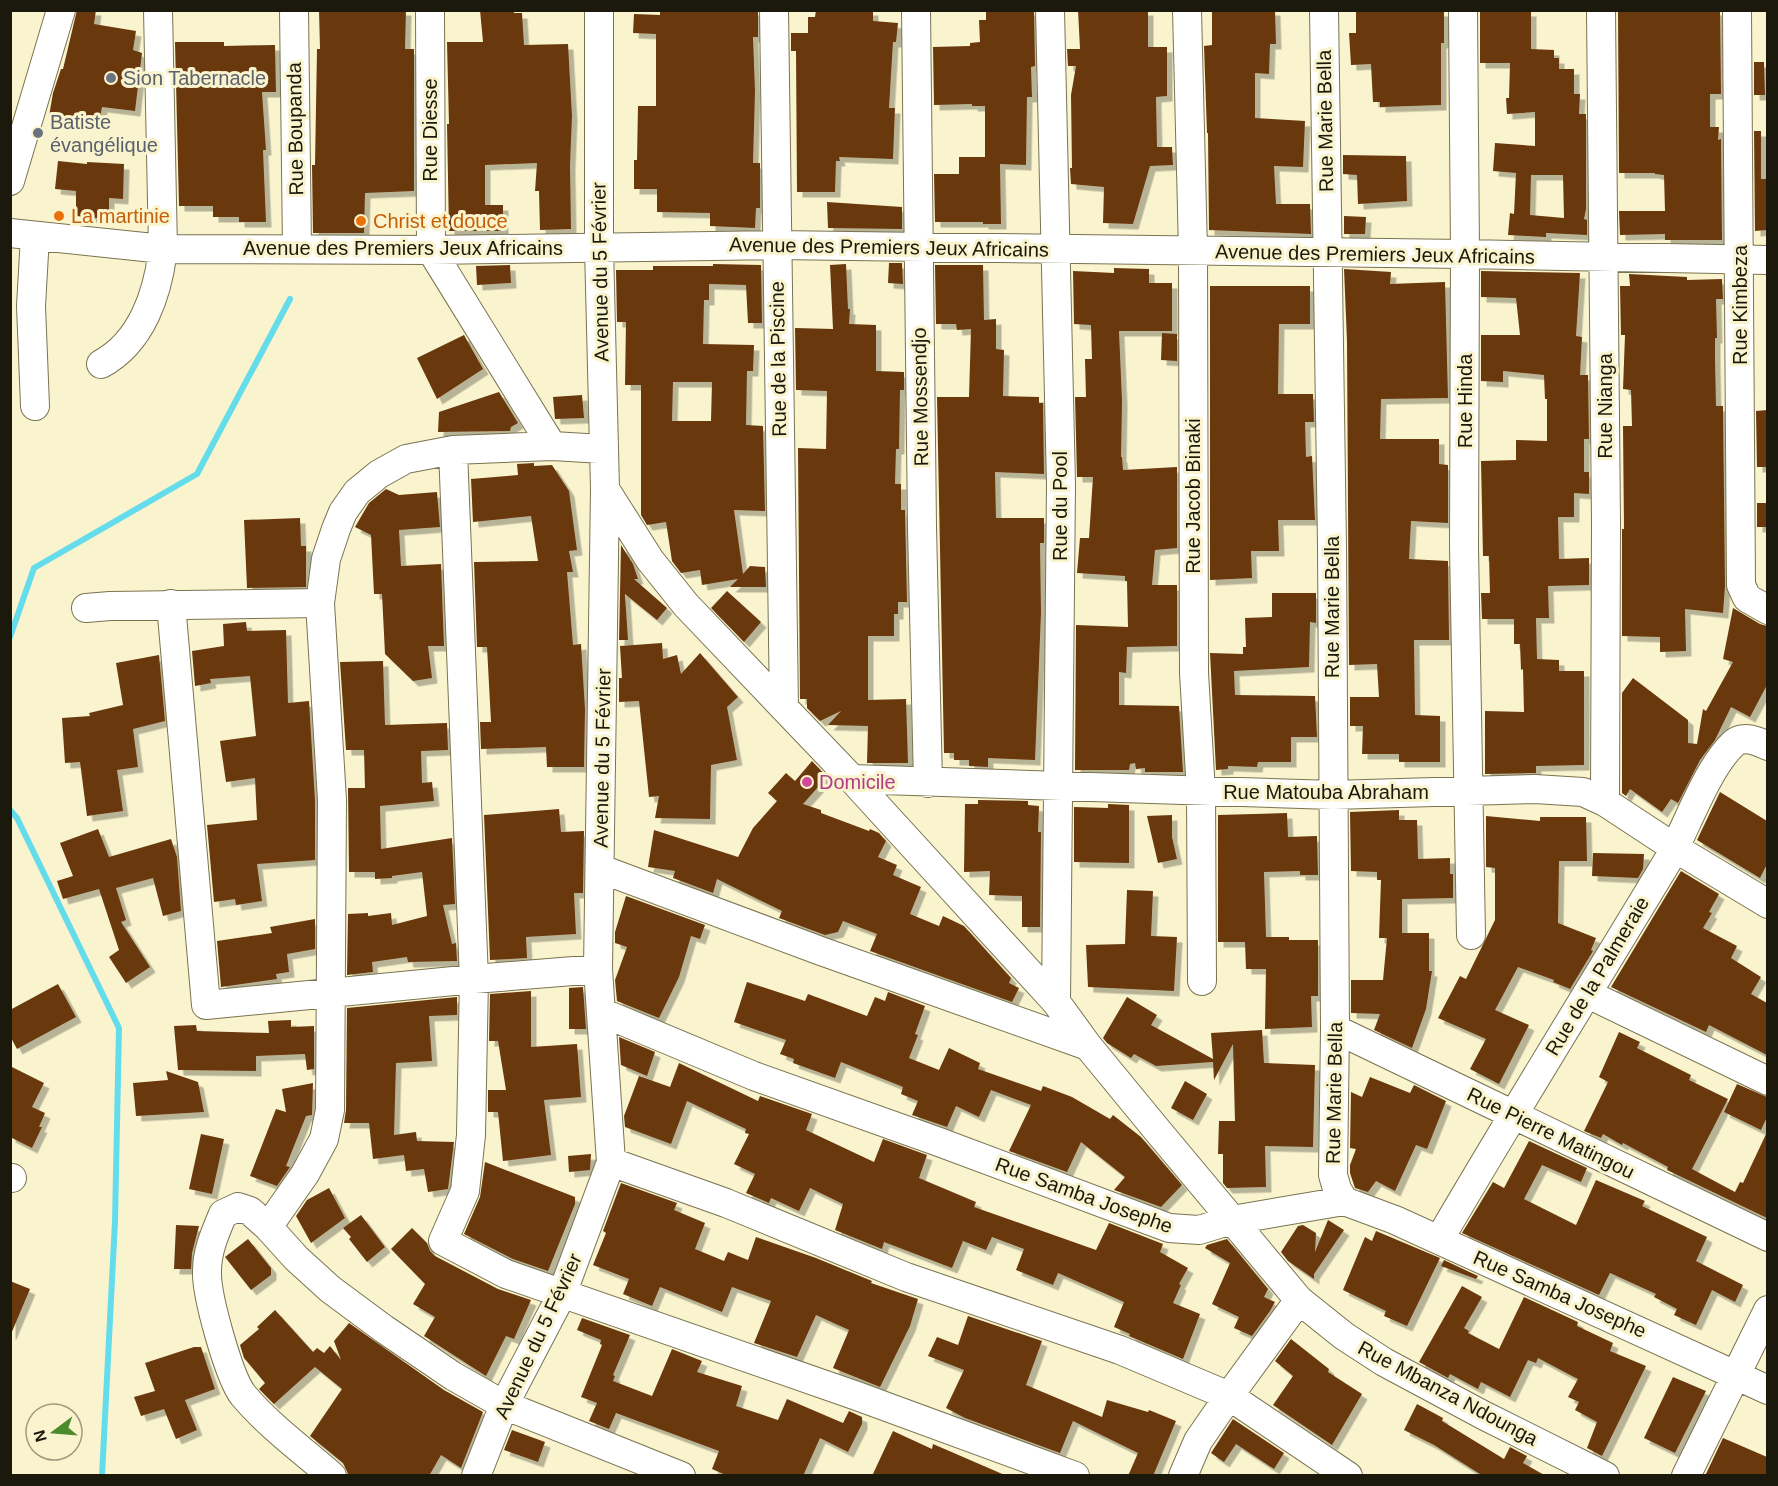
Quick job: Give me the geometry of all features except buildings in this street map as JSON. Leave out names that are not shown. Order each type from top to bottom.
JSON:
[{"type":"street","points":[[10,181],[61,10]]},
{"type":"street","points":[[101,364],[118,352],[139,327],[160,275],[163,249],[158,10]]},
{"type":"street","name":"Rue Boupanda","points":[[294,10],[297,248]]},
{"type":"street","name":"Rue Diesse","points":[[430,10],[431,250]]},
{"type":"street","name":"Avenue du 5 Février","points":[[476,1476],[504,1405],[562,1294],[611,1162],[598,969],[605,489],[599,247],[599,10]]},
{"type":"street","name":"Rue de la Piscine","points":[[774,10],[784,708]]},
{"type":"street","name":"Rue Mossendjo","points":[[916,10],[922,527],[928,783]]},
{"type":"street","name":"Rue du Pool","points":[[1050,10],[1061,484],[1056,1002]]},
{"type":"street","name":"Rue Jacob Binaki","points":[[1187,10],[1193,251],[1194,673],[1201,792],[1202,981]]},
{"type":"street","name":"Rue Marie Bella","points":[[1324,10],[1332,546],[1335,1029],[1333,1175],[1344,1201]]},
{"type":"street","name":"Rue Hinda","points":[[1463,10],[1464,547],[1471,935]]},
{"type":"street","name":"Rue Nianga","points":[[1601,10],[1605,802]]},
{"type":"street","name":"Rue Kimbeza","points":[[1737,10],[1754,260],[1740,568],[1741,585],[1757,604]]},
{"type":"street","points":[[23,235],[31,306],[35,406]]},
{"type":"street","name":"Avenue des Premiers Jeux Africains","points":[[23,235],[163,249],[431,250],[777,245],[1754,260]]},
{"type":"street","points":[[431,250],[552,446]]},
{"type":"street","points":[[268,1227],[305,1174],[324,1138],[330,1110],[332,800],[320,603],[326,559],[343,512],[357,492],[379,474],[406,459],[453,450],[552,446],[603,449]]},
{"type":"street","points":[[453,450],[474,979],[471,1136],[465,1191],[443,1241],[506,1274],[857,1396],[1075,1476]]},
{"type":"street","points":[[605,489],[657,569],[686,605],[852,780],[1056,1002],[1088,1046]]},
{"type":"street","points":[[86,608],[171,604],[320,603]]},
{"type":"street","points":[[171,604],[206,1005],[598,969]]},
{"type":"street","name":"Rue de la Palmeraie","points":[[1439,1240],[1512,1114],[1588,994],[1675,848],[1707,781],[1731,746],[1738,740],[1747,739],[1767,746]]},
{"type":"street","name":"Rue Matouba Abraham","points":[[852,780],[1333,795],[1535,789],[1583,792],[1605,802],[1767,904]]},
{"type":"street","points":[[601,868],[818,950],[1088,1046]]},
{"type":"street","points":[[1588,994],[1767,1081]]},
{"type":"street","name":"Rue Samba Josephe","points":[[601,1012],[754,1076],[1169,1228],[1199,1230],[1232,1220],[1344,1201],[1395,1220],[1767,1390]]},
{"type":"street","name":"Rue Pierre Matingou","points":[[1335,1029],[1767,1236]]},
{"type":"street","name":"Rue Mbanza Ndounga","points":[[1088,1046],[1299,1300],[1344,1336],[1384,1362],[1605,1476]]},
{"type":"street","points":[[611,1162],[726,1203],[906,1277],[1120,1350],[1229,1396],[1348,1476]]},
{"type":"street","points":[[332,1476],[283,1434],[242,1393],[223,1347],[206,1273],[211,1242],[223,1214],[238,1207],[250,1211],[268,1227],[296,1258],[330,1289],[453,1376],[504,1405],[681,1476]]},
{"type":"street","points":[[1183,1476],[1198,1441],[1299,1300]]},
{"type":"street","points":[[1686,1476],[1767,1310]]},
{"type":"waterway","points":[[10,637],[34,568],[197,474],[290,299]]},
{"type":"waterway","points":[[10,810],[17,818],[119,1028],[115,1221],[102,1476]]},
{"type":"place","name":"Sion Tabernacle","points":[[111,78]]},
{"type":"place","name":"Batiste évangélique","points":[[38,133]]},
{"type":"place","name":"La martinie","points":[[59,216]]},
{"type":"place","name":"Christ et douce","points":[[361,221]]},
{"type":"place","name":"Domicile","points":[[807,782]]}]
